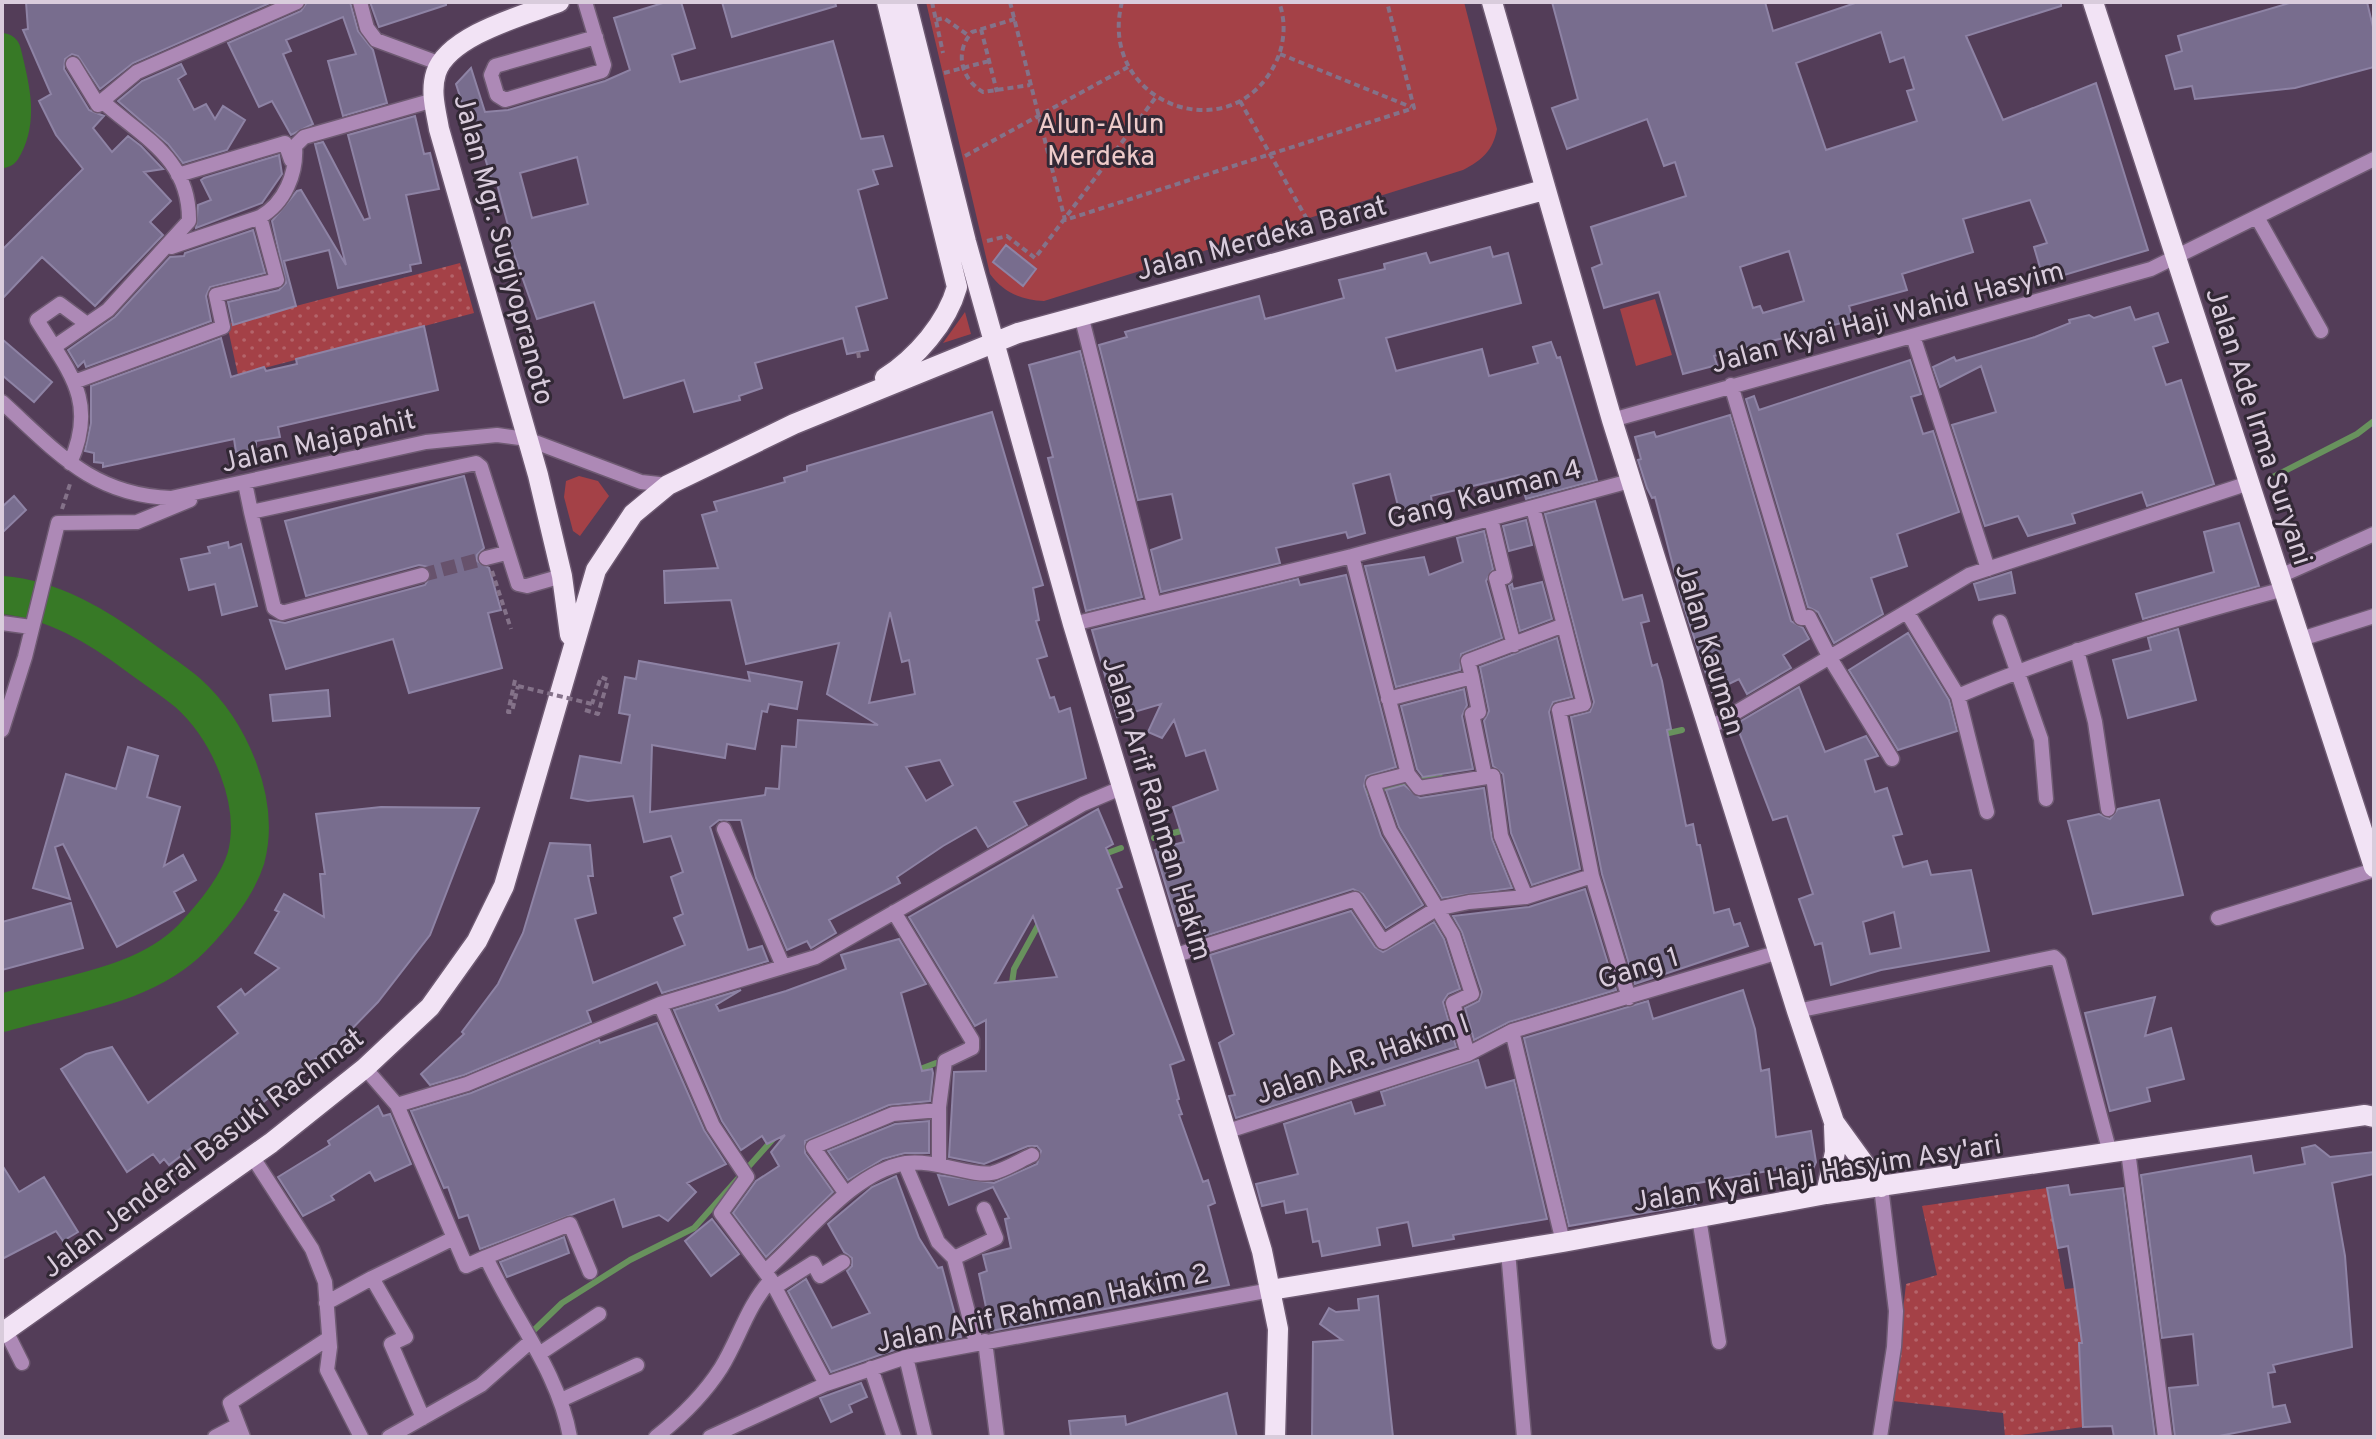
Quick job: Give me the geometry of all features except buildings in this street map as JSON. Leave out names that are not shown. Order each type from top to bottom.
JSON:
[{"type":"main road","name":"Jalan Mgr. Sugiyopranoto","points":[[527,439],[439,129],[434,100],[437,71],[467,40],[559,2]]},
{"type":"main road","points":[[887,2],[966,244]]},
{"type":"main road","points":[[855,398],[898,370],[917,352],[945,315],[957,287],[966,244],[906,2]]},
{"type":"main road","name":"Jalan Kauman","points":[[1492,2],[1544,190],[1706,730],[1834,1122],[1835,1152],[1826,1194]]},
{"type":"main road","name":"Jalan Ade Irma Suryani","points":[[2093,2],[2372,858]]},
{"type":"main road","name":"Jalan Merdeka Barat","points":[[994,342],[1081,315],[1544,190]]},
{"type":"main road","name":"Jalan Arif Rahman Hakim","points":[[966,244],[1073,624],[1228,1131],[1271,1290],[1278,1329],[1275,1437]]},
{"type":"main road","name":"Jalan Jenderal Basuki Rachmat","points":[[4,1332],[252,1156],[365,1068],[430,1007],[462,963],[492,913],[528,810],[589,587],[617,533],[633,514],[668,485],[855,398],[994,342]]},
{"type":"main road","name":"Jalan Jenderal Basuki Rachmat","points":[[527,439],[562,576],[571,628],[570,655]]},
{"type":"main road","name":"Jalan Kyai Haji Hasyim Asy'ari","points":[[1271,1290],[1563,1242],[1826,1194],[2371,1114]]},
{"type":"main road","name":"Jalan Kauman","points":[[1834,1122],[1881,1187]]},
{"type":"street","points":[[73,64],[98,105],[137,72],[297,2]]},
{"type":"street","points":[[360,2],[367,28],[376,40],[441,64]]},
{"type":"street","points":[[585,2],[596,37],[604,65],[602,71],[505,100],[498,97],[491,75],[495,66],[596,37]]},
{"type":"street","points":[[168,248],[260,217],[274,209],[295,172],[295,146],[304,137],[434,100]]},
{"type":"street","points":[[54,347],[108,310],[168,248],[189,221],[178,175],[150,136],[126,122],[102,101]]},
{"type":"street","points":[[178,175],[285,143],[295,172]]},
{"type":"street","name":"Jalan Kyai Haji Wahid Hasyim","points":[[1612,420],[2177,259],[2372,164]]},
{"type":"street","points":[[74,382],[223,327],[216,295],[277,280],[260,217]]},
{"type":"street","points":[[2258,219],[2321,331]]},
{"type":"street","points":[[70,463],[82,436],[84,422],[74,382],[37,320],[60,304],[87,324]]},
{"type":"street","points":[[1081,315],[1154,604]]},
{"type":"street","points":[[1913,336],[1988,569]]},
{"type":"street","points":[[1731,385],[1801,618],[1809,617],[1830,658],[1892,759]]},
{"type":"street","name":"Jalan Majapahit","points":[[2,402],[70,463],[97,482],[145,497],[171,498],[426,442],[497,435],[527,439],[641,482],[668,485]]},
{"type":"street","points":[[251,512],[471,462],[481,467],[518,584],[527,586],[562,576]]},
{"type":"street","name":"Gang Kauman 4","points":[[1073,624],[1352,556],[1630,481]]},
{"type":"street","points":[[245,483],[274,608],[282,613],[422,575]]},
{"type":"street","points":[[1706,730],[1969,575],[2249,483]]},
{"type":"street","points":[[2,730],[58,523],[137,522],[213,490]]},
{"type":"street","points":[[1533,508],[1584,704],[1559,710],[1592,876],[1629,998]]},
{"type":"street","points":[[1491,519],[1505,577],[1496,578],[1514,645]]},
{"type":"street","points":[[1958,696],[2077,650],[2282,582],[2374,534]]},
{"type":"street","points":[[487,558],[506,553]]},
{"type":"street","points":[[1352,556],[1412,779],[1419,788],[1484,774],[1493,776],[1501,836],[1526,897]]},
{"type":"street","points":[[1907,612],[1958,696],[1987,812]]},
{"type":"street","points":[[2301,639],[2374,616]]},
{"type":"street","points":[[2,623],[33,622]]},
{"type":"street","points":[[2000,622],[2041,739],[2046,799]]},
{"type":"street","points":[[1484,774],[1472,714],[1479,712],[1468,661],[1564,625]]},
{"type":"street","points":[[2077,650],[2095,722],[2108,809]]},
{"type":"street","points":[[1388,699],[1472,677]]},
{"type":"street","points":[[1412,779],[1373,783],[1390,831],[1453,935],[1472,994],[1453,1003],[1468,1054]]},
{"type":"street","points":[[397,1105],[467,1084],[604,1024],[660,1004],[816,957],[1083,804],[1121,788]]},
{"type":"street","points":[[724,829],[783,966]]},
{"type":"street","points":[[2218,918],[2372,858]]},
{"type":"street","points":[[1173,956],[1355,899],[1383,942],[1436,909],[1469,902],[1526,897],[1592,876]]},
{"type":"street","points":[[894,912],[972,1040],[972,1048],[945,1061],[939,1110],[939,1164]]},
{"type":"street","name":"Gang 1","points":[[1512,1031],[1779,952]]},
{"type":"street","points":[[1797,1011],[2054,957],[2059,962],[2119,1152],[2165,1437]]},
{"type":"street","points":[[660,1004],[713,1126],[742,1170],[721,1213],[770,1279],[826,1384]]},
{"type":"street","points":[[1512,1031],[1563,1242]]},
{"type":"street","name":"Jalan A.R. Hakim I","points":[[1228,1131],[1468,1054],[1512,1031]]},
{"type":"street","points":[[365,1068],[397,1105],[466,1266],[570,1224],[590,1272]]},
{"type":"street","points":[[846,1194],[813,1147],[893,1114],[939,1110]]},
{"type":"street","points":[[656,1437],[677,1420],[721,1368],[749,1311],[770,1279],[846,1194],[864,1180],[905,1164],[939,1164],[988,1174],[1032,1155]]},
{"type":"street","points":[[252,1156],[312,1249],[325,1282],[329,1338],[327,1370],[361,1437]]},
{"type":"street","points":[[905,1164],[938,1242],[954,1258],[981,1342],[997,1437]]},
{"type":"street","points":[[1880,1437],[1894,1347],[1896,1311],[1881,1187]]},
{"type":"street","points":[[954,1258],[996,1238],[984,1209]]},
{"type":"street","points":[[1699,1218],[1719,1342]]},
{"type":"street","points":[[326,1303],[454,1238]]},
{"type":"street","points":[[804,1246],[820,1276],[843,1262]]},
{"type":"street","points":[[1508,1251],[1524,1437]]},
{"type":"street","points":[[486,1257],[561,1400],[570,1437]]},
{"type":"street","points":[[770,1279],[813,1263]]},
{"type":"street","points":[[372,1278],[406,1337],[391,1344],[421,1414]]},
{"type":"street","name":"Jalan Arif Rahman Hakim 2","points":[[710,1437],[826,1384],[906,1357],[1271,1290]]},
{"type":"street","points":[[389,1437],[421,1414],[481,1385],[531,1341],[599,1314]]},
{"type":"street","points":[[4,1332],[22,1363]]},
{"type":"street","points":[[215,1437],[241,1431],[230,1403],[329,1338]]},
{"type":"street","points":[[906,1357],[925,1437]]},
{"type":"street","points":[[561,1400],[637,1365]]},
{"type":"street","points":[[871,1368],[894,1437]]},
{"type":"path","points":[[932,2],[943,53]]},
{"type":"path","points":[[1010,2],[1065,220]]},
{"type":"path","points":[[1122,2],[1117,38],[1128,67],[1156,97],[1198,110],[1220,108],[1240,101],[1271,73],[1280,54],[1284,32],[1279,2]]},
{"type":"path","points":[[1387,2],[1414,108]]},
{"type":"path","points":[[936,20],[944,18],[969,36]]},
{"type":"path","points":[[1015,19],[981,28],[969,36],[962,53],[963,68],[975,87],[997,92],[1030,85]]},
{"type":"path","points":[[981,28],[997,92]]},
{"type":"path","points":[[1280,54],[1414,108]]},
{"type":"path","points":[[942,74],[989,61]]},
{"type":"path","points":[[961,157],[1128,67]]},
{"type":"path","points":[[966,244],[1007,236],[1035,258],[1156,97]]},
{"type":"path","points":[[1240,101],[1308,225],[1278,234]]},
{"type":"path","points":[[1065,220],[1414,108]]},
{"type":"path","points":[[487,558],[511,629]]},
{"type":"path","points":[[515,680],[508,712],[512,712],[518,686],[592,704],[601,677],[608,680],[598,714],[585,710]]},
{"type":"green space","name":"Alun-Alun Merdeka","points":[[926,2],[1464,2],[1497,129],[1486,154],[1463,170],[1044,301],[1028,299],[1013,294],[990,274]]},
{"type":"green space","points":[[460,263],[474,313],[238,375],[227,324]]},
{"type":"green space","points":[[1655,299],[1672,355],[1636,366],[1620,309]]},
{"type":"green space","points":[[965,312],[971,334],[943,343]]},
{"type":"green space","points":[[579,476],[598,481],[609,496],[580,536],[573,531],[564,497],[566,481]]},
{"type":"green space","points":[[2047,1188],[2065,1289],[2075,1288],[2082,1343],[2079,1344],[2083,1427],[2005,1437],[2003,1413],[1893,1401],[1906,1284],[1937,1275],[1922,1206]]},
{"type":"waterway","points":[[2,52],[12,102],[11,126],[2,149]]},
{"type":"waterway","points":[[2271,478],[2357,434],[2374,421]]},
{"type":"waterway","points":[[2,595],[39,602],[75,616],[124,646],[188,693],[203,708],[228,746],[245,790],[249,813],[249,836],[242,869],[216,911],[173,955],[151,968],[103,987],[2,1013]]},
{"type":"waterway","points":[[1660,735],[1682,730]]},
{"type":"waterway","points":[[1359,795],[1409,781],[1441,778]]},
{"type":"waterway","points":[[1154,838],[1185,830]]},
{"type":"waterway","points":[[1102,855],[1121,848]]},
{"type":"waterway","points":[[1011,990],[1014,969],[1041,920]]},
{"type":"waterway","points":[[915,1071],[936,1063]]},
{"type":"waterway","points":[[530,1334],[562,1303],[630,1260],[694,1228],[774,1138]]},
{"type":"tunnel","points":[[422,575],[486,558]]}]
